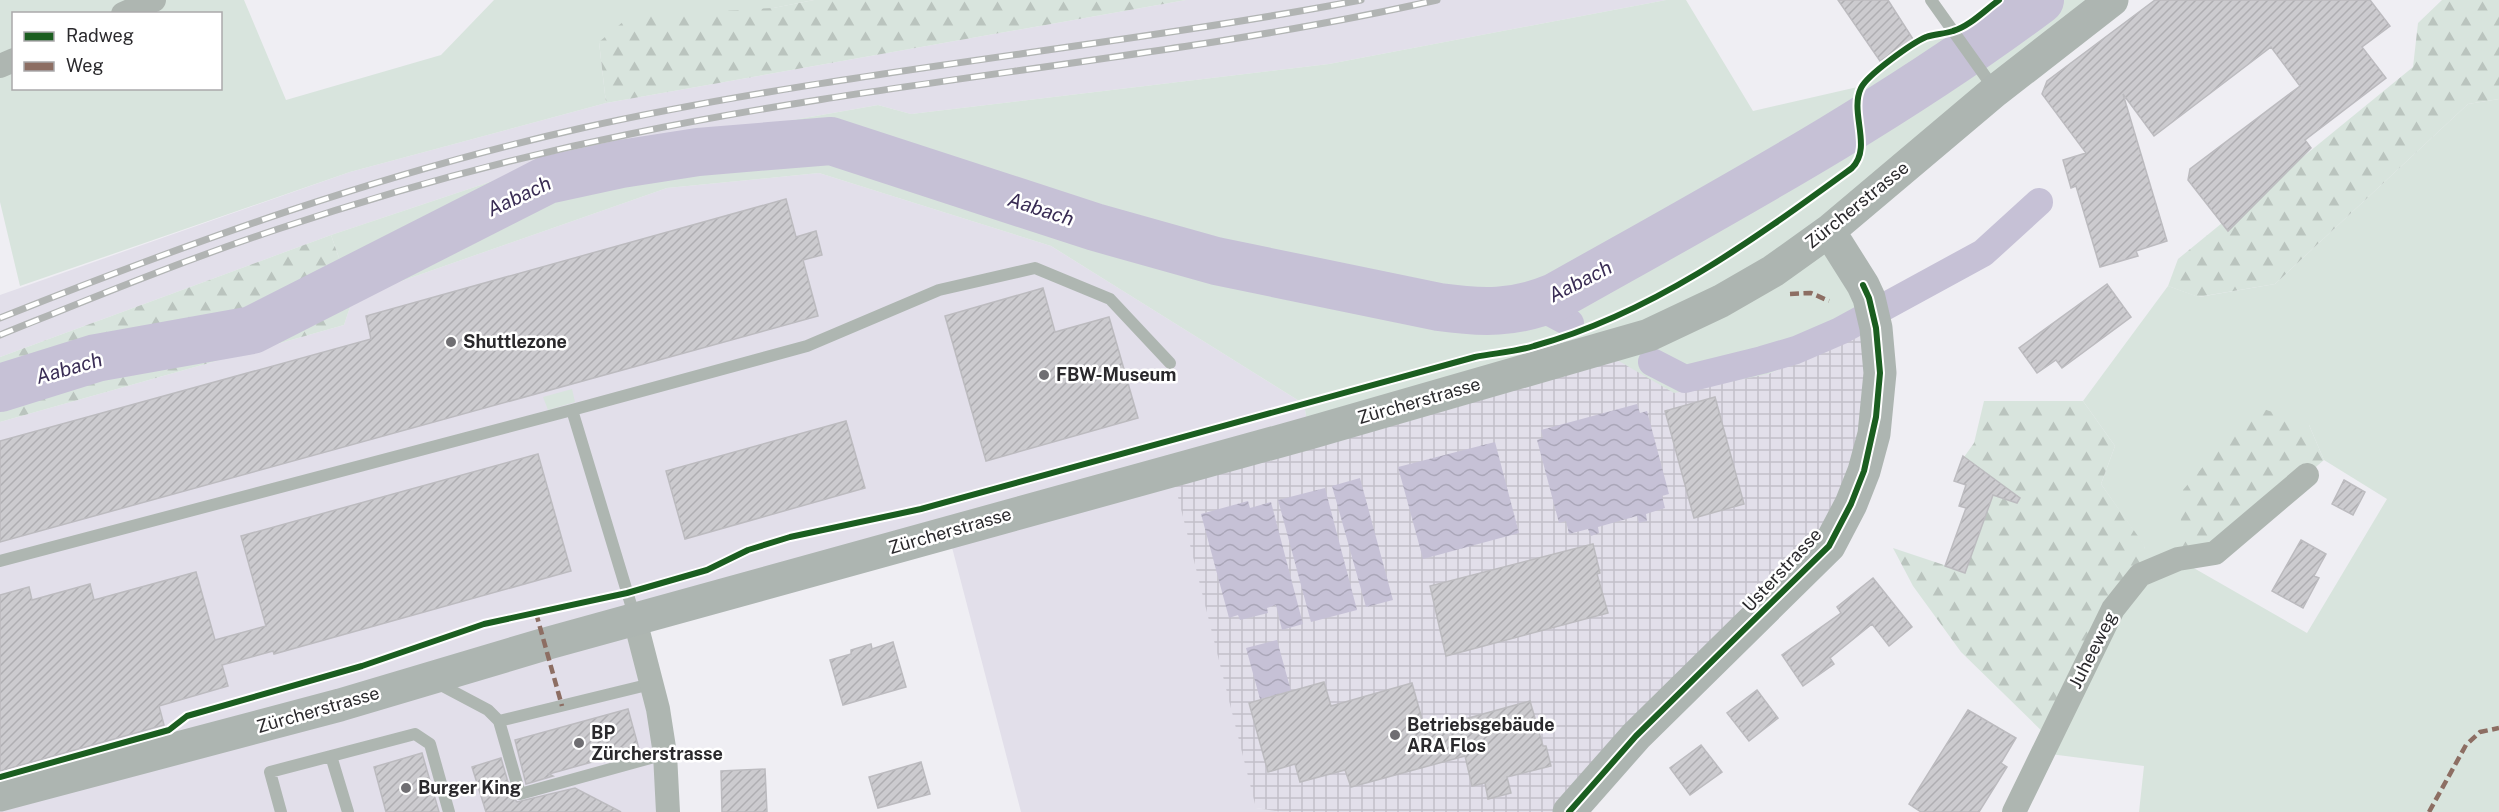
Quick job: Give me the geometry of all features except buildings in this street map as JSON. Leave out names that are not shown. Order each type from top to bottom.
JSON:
[{"type":"main road","name":"Zürcherstrasse","points":[[0,795],[340,705],[428,678],[1160,472],[1309,433],[1649,335],[1720,301],[1765,276],[1829,231],[1987,80],[2112,0]]},
{"type":"main road","name":"Usterstrasse","points":[[1569,812],[1636,736],[1829,546],[1851,504],[1864,471],[1874,434],[1880,373],[1872,313],[1829,231]]},
{"type":"street","points":[[127,12],[154,0]]},
{"type":"street","name":"Juheeweg","points":[[2014,812],[2113,609],[2140,575],[2178,559],[2215,553],[2307,476]]},
{"type":"street","points":[[635,620],[665,754],[668,812]]},
{"type":"lane","points":[[1931,0],[1987,80]]},
{"type":"lane","points":[[0,561],[807,346],[939,290],[1035,268],[1110,299],[1170,363]]},
{"type":"lane","points":[[572,410],[635,620]]},
{"type":"lane","points":[[428,678],[488,710],[499,721],[520,794],[665,754]]},
{"type":"lane","points":[[499,721],[651,684]]},
{"type":"lane","points":[[281,812],[270,772],[415,734],[430,744],[448,812]]},
{"type":"lane","points":[[331,756],[348,812]]},
{"type":"shaded area","points":[[1186,0],[1666,0],[1329,64],[911,114],[878,105],[544,164],[331,235],[0,357],[0,295],[350,172],[606,103]]},
{"type":"shaded area","points":[[819,173],[1051,246],[1304,404],[1309,433],[1256,808],[1282,812],[1021,812],[948,532],[635,620],[668,812],[0,812],[0,422],[344,325],[353,298],[667,188]]},
{"type":"shaded area","points":[[1876,328],[1851,504],[1569,812],[1282,812],[1256,808],[1171,469],[1598,349],[1768,374]]},
{"type":"green space","points":[[0,0],[244,0],[286,100],[441,55],[494,0],[814,0],[599,42],[606,103],[350,172],[20,286],[0,202]]},
{"type":"green space","points":[[814,0],[1186,0],[606,103],[599,42],[630,16],[773,8]]},
{"type":"green space","points":[[1666,0],[1686,0],[1753,111],[1862,86],[1872,74],[1923,38],[1952,31],[1965,25],[1999,0],[2112,0],[1830,231],[1876,328],[1768,374],[1674,393],[1598,349],[1309,433],[1304,404],[1051,246],[819,173],[667,188],[353,298],[331,235],[544,164],[878,105],[911,114],[1329,64]]},
{"type":"green space","points":[[2442,0],[2499,0],[2499,99],[2468,104],[2275,284],[2198,297],[2168,286],[2178,259],[2413,67],[2418,23]]},
{"type":"green space","points":[[2499,99],[2499,812],[2139,812],[2144,766],[2042,753],[2145,547],[2101,484],[2115,446],[2083,401],[2168,286],[2199,297],[2275,284],[2468,104]],"holes":[[[2309,425],[2324,460],[2387,499],[2307,633],[2178,559]]]},
{"type":"green space","points":[[331,235],[353,298],[344,325],[0,422],[0,357]]},
{"type":"green space","points":[[572,389],[575,402],[548,410],[543,397]]},
{"type":"green space","points":[[1984,401],[2083,401],[2115,446],[2101,484],[2145,546],[2140,575],[2049,738],[1961,652],[1913,586],[1893,548],[1965,572],[1998,482],[1964,457],[1974,443]]},
{"type":"green space","points":[[2255,406],[2309,425],[2324,460],[2215,553],[2178,559],[2183,490]]},
{"type":"water","points":[[1637,404],[1640,413],[1647,411],[1669,494],[1662,496],[1665,508],[1646,514],[1647,521],[1639,523],[1637,516],[1598,527],[1599,533],[1591,536],[1588,529],[1569,534],[1566,521],[1559,523],[1537,440],[1543,438],[1541,430]]},
{"type":"water","points":[[1495,442],[1519,533],[1423,559],[1398,467]]},
{"type":"water","points":[[1360,478],[1393,600],[1366,607],[1332,486]]},
{"type":"water","points":[[1325,488],[1357,610],[1311,622],[1278,500]]},
{"type":"water","points":[[1248,501],[1250,508],[1271,502],[1303,624],[1282,630],[1276,605],[1267,608],[1268,613],[1240,620],[1238,615],[1229,618],[1201,514]]},
{"type":"water","points":[[1277,640],[1291,691],[1260,699],[1246,648]]},
{"type":"waterway","name":"Aabach","points":[[0,388],[96,358],[252,330],[547,180],[621,164],[698,152],[831,141],[1095,227],[1216,261],[1439,307],[1484,311],[1526,307],[1555,297],[1863,120],[1982,42],[2040,0]]},
{"type":"waterway","points":[[1652,362],[1685,379],[1796,350],[1840,331],[1983,253],[2039,202]]},
{"type":"waterway","points":[[1536,305],[1570,323]]},
{"type":"railway","points":[[0,318],[287,211],[433,166],[582,128],[679,108],[873,75],[1166,33],[1361,0]]},
{"type":"railway","points":[[0,335],[173,266],[278,229],[409,188],[541,153],[730,115],[1236,38],[1337,21],[1437,0]]},
{"type":"marked path","points":[[1790,294],[1811,293],[1829,301]]},
{"type":"marked path","points":[[536,613],[562,706]]},
{"type":"marked path","points":[[2429,812],[2466,745],[2480,732],[2499,728]]},
{"type":"cycle path","points":[[0,777],[169,730],[187,716],[362,666],[484,624],[627,593],[707,570],[748,550],[790,537],[921,509],[1475,357],[1527,348],[1578,332],[1620,314],[1701,272],[1777,222],[1852,168],[1861,150],[1857,108],[1861,88],[1865,82],[1911,46],[1926,37],[1959,29],[1999,0]]},
{"type":"cycle path","points":[[1569,812],[1636,736],[1829,546],[1851,504],[1864,471],[1876,417],[1880,373],[1876,328],[1869,298],[1863,285]]},
{"type":"place","name":"Shuttlezone","points":[[451,342]]},
{"type":"place","name":"FBW-Museum","points":[[1044,375]]},
{"type":"place","name":"Betriebsgebäude ARA Flos","points":[[1395,735]]},
{"type":"place","name":"BP Zürcherstrasse","points":[[579,743]]},
{"type":"place","name":"Burger King","points":[[406,788]]}]
